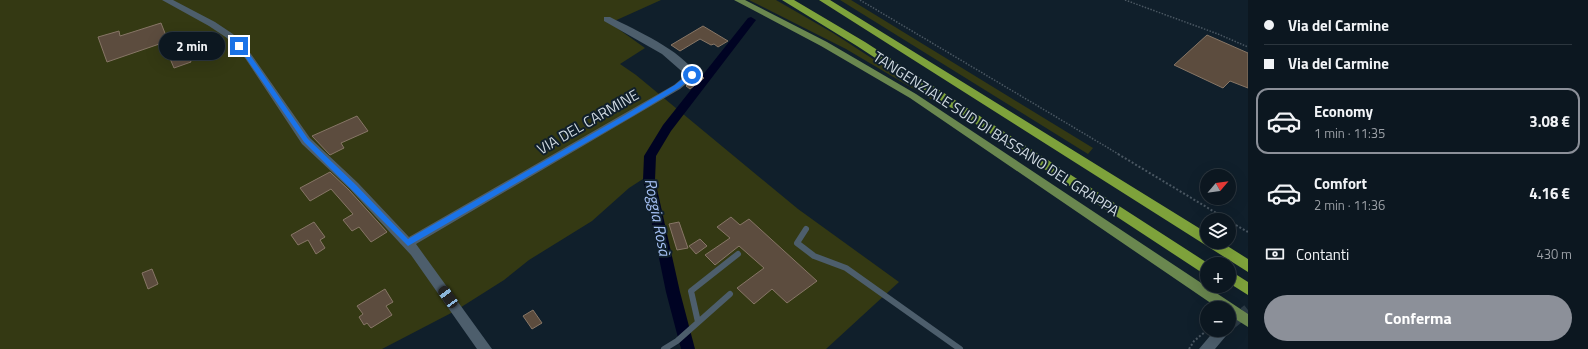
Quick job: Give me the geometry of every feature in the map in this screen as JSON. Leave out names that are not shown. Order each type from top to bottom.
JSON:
[{"type":"highway","points":[[787,0],[874,53],[1200,265]]},
{"type":"highway","points":[[803,0],[1200,257]]},
{"type":"highway","points":[[824,0],[1200,236]]},
{"type":"highway","points":[[1221,249],[1248,266]]},
{"type":"highway","points":[[1236,280],[1248,288]]},
{"type":"highway","points":[[1236,288],[1248,296]]},
{"type":"main road","name":"TANGENZIALE SUD DI BASSANO DEL GRAPPA","points":[[738,0],[824,44],[913,96],[1219,301]]},
{"type":"main road","name":"TANGENZIALE SUD DI BASSANO DEL GRAPPA","points":[[1236,313],[1248,322]]},
{"type":"street","points":[[166,0],[212,24],[230,36],[248,56],[306,141],[354,186],[408,243],[485,349]]},
{"type":"street","name":"VIA DEL CARMINE","points":[[408,243],[632,114],[677,87],[692,75],[686,68],[651,43],[607,19]]},
{"type":"street","points":[[1206,349],[1217,337]]},
{"type":"lane","points":[[806,229],[797,243],[802,249],[817,258],[838,263],[846,268],[960,349]]},
{"type":"lane","points":[[698,322],[691,291],[738,254]]},
{"type":"lane","points":[[664,349],[677,341],[730,294]]},
{"type":"path","points":[[860,0],[1217,213]]},
{"type":"path","points":[[1125,0],[1164,16],[1230,38],[1248,47]]},
{"type":"path","points":[[1236,224],[1248,232]]},
{"type":"path","points":[[1189,349],[1194,340],[1200,335]]},
{"type":"green space","points":[[0,0],[661,0],[610,23],[645,48],[620,64],[636,75],[798,209],[899,282],[826,349],[681,349],[646,177],[629,188],[592,221],[529,260],[504,280],[455,311],[382,349],[0,349]]},
{"type":"green space","points":[[749,0],[776,0],[833,33],[936,100],[934,101],[846,49]]},
{"type":"green space","points":[[840,0],[851,0],[1093,148],[1088,154]]},
{"type":"building","points":[[161,23],[168,41],[107,62],[98,37],[119,31],[120,36]]},
{"type":"building","points":[[703,26],[728,41],[718,47],[700,39],[680,51],[671,45]]},
{"type":"building","points":[[1207,35],[1248,53],[1248,88],[1230,81],[1223,88],[1174,65]]},
{"type":"building","points":[[184,43],[191,62],[174,68],[166,49]]},
{"type":"building","points":[[698,75],[704,78],[690,89],[686,86]]},
{"type":"building","points":[[357,116],[368,131],[341,143],[344,148],[330,155],[312,136]]},
{"type":"building","points":[[330,172],[349,190],[387,232],[371,242],[359,227],[352,231],[343,220],[353,214],[331,189],[310,201],[300,188]]},
{"type":"building","points":[[731,217],[740,225],[749,219],[817,281],[787,303],[772,289],[754,304],[737,288],[764,268],[739,246],[715,265],[705,255],[730,238],[717,227]]},
{"type":"building","points":[[314,222],[325,237],[320,240],[325,248],[316,254],[308,240],[298,245],[291,235]]},
{"type":"building","points":[[679,222],[688,248],[677,250],[669,224]]},
{"type":"building","points":[[700,239],[707,246],[696,254],[689,246]]},
{"type":"building","points":[[152,269],[158,284],[148,289],[142,273]]},
{"type":"building","points":[[385,289],[393,302],[386,306],[392,315],[371,328],[367,323],[364,325],[359,317],[363,314],[357,306]]},
{"type":"building","points":[[533,310],[542,323],[532,329],[523,316]]},
{"type":"waterway","name":"Roggia Rosà","points":[[688,349],[673,292],[649,180],[650,156],[667,128],[751,20]]},
{"type":"tunnel","points":[[1236,319],[1248,310]]},
{"type":"route","points":[[239,46],[248,56],[306,141],[354,186],[408,243],[494,195],[627,117],[677,87],[692,75]]}]
